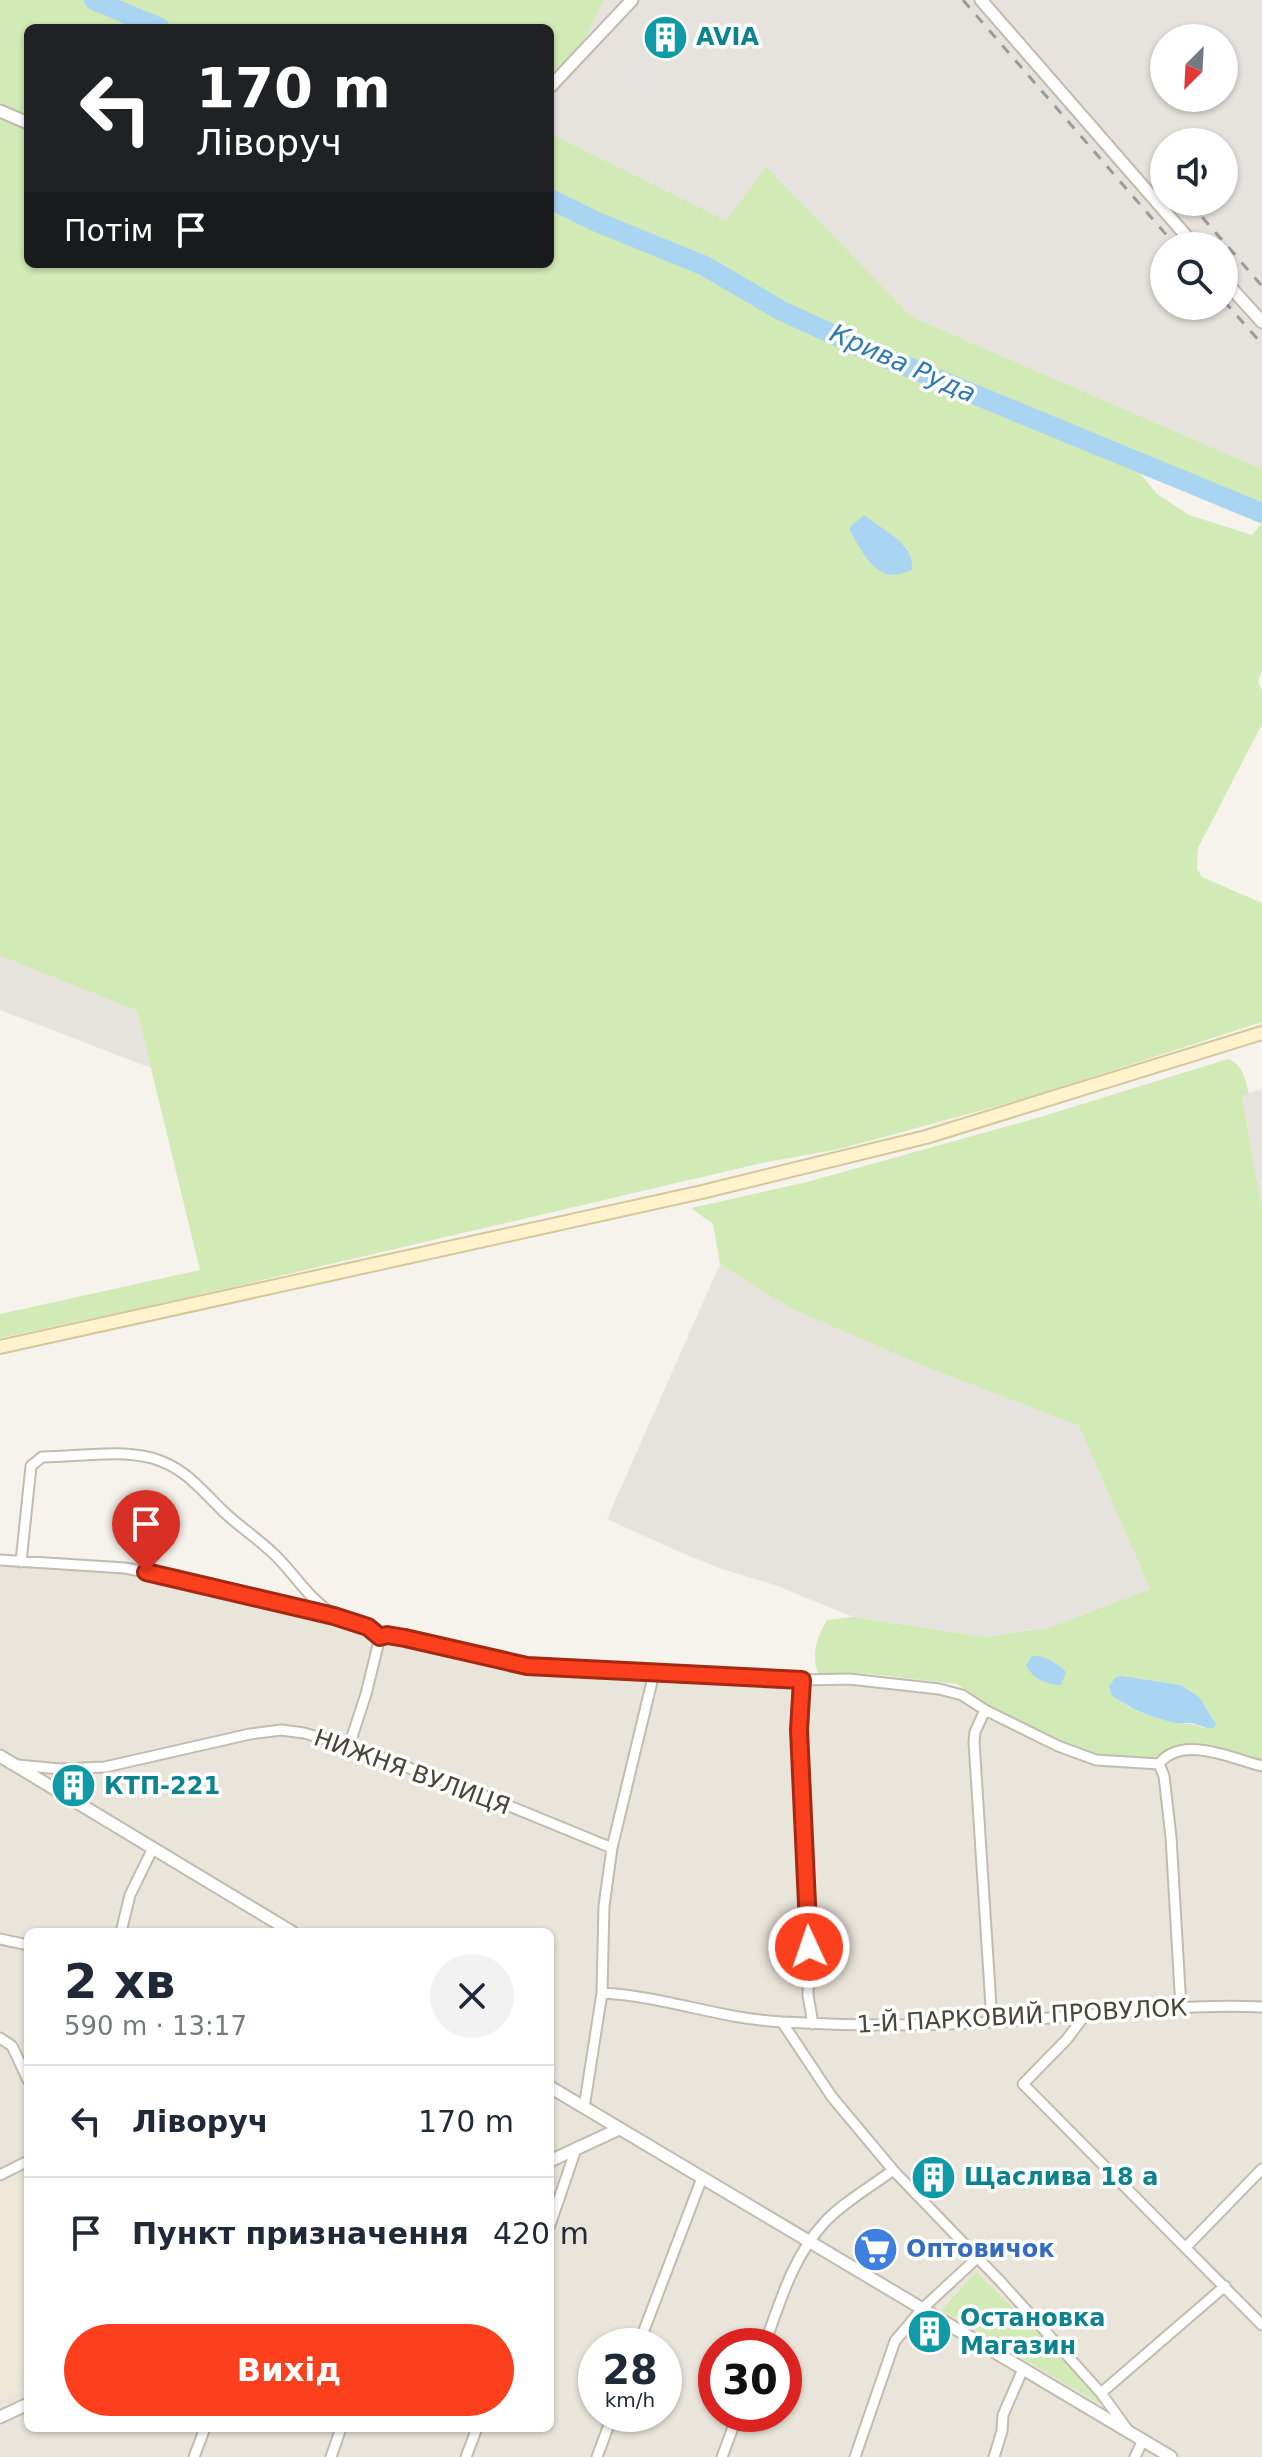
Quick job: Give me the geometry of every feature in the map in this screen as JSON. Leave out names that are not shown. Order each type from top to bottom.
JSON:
[{"type":"main road","points":[[0,1347],[702,1192],[926,1137],[1262,1033]]},
{"type":"street","points":[[554,82],[632,0]]},
{"type":"street","points":[[981,0],[1183,232]]},
{"type":"street","points":[[0,111],[24,121]]},
{"type":"street","points":[[1238,295],[1262,322]]},
{"type":"street","points":[[21,1562],[31,1466],[36,1460],[113,1452],[152,1459],[178,1469],[200,1485],[242,1528],[276,1556],[309,1597],[334,1616]]},
{"type":"street","points":[[0,1560],[125,1568],[334,1616],[368,1627],[380,1637]]},
{"type":"street","points":[[380,1637],[405,1638],[527,1666],[802,1680],[849,1679],[939,1689],[962,1695],[985,1710],[1058,1746],[1096,1760],[1159,1764],[1170,1753],[1202,1750],[1262,1766]]},
{"type":"street","points":[[349,1746],[380,1637]]},
{"type":"street","points":[[584,2108],[602,1993],[604,1906],[612,1848],[654,1673]]},
{"type":"street","points":[[802,1680],[799,1730],[809,1947],[808,1995],[813,2024]]},
{"type":"street","points":[[985,1710],[979,1719],[974,1742],[992,2022]]},
{"type":"street","name":"НИЖНЯ ВУЛИЦЯ","points":[[18,1765],[60,1769],[105,1767],[250,1734],[281,1730],[304,1733],[349,1746],[612,1848]]},
{"type":"street","points":[[0,1756],[285,1928]]},
{"type":"street","points":[[1159,1764],[1164,1776],[1171,1837],[1181,2008]]},
{"type":"street","points":[[122,1928],[130,1895],[152,1850]]},
{"type":"street","points":[[0,1939],[24,1944]]},
{"type":"street","name":"1-Й ПАРКОВИЙ ПРОВУЛОК","points":[[602,1993],[763,2021],[813,2024],[992,2022],[1181,2008],[1262,2007]]},
{"type":"street","points":[[1085,2015],[1067,2039],[1023,2084],[1262,2325]]},
{"type":"street","points":[[782,2022],[832,2097],[893,2170],[1101,2393],[1129,2432]]},
{"type":"street","points":[[2,2038],[12,2046],[24,2072]]},
{"type":"street","points":[[554,2089],[1171,2457]]},
{"type":"street","points":[[554,2159],[619,2129]]},
{"type":"street","points":[[554,2213],[576,2149]]},
{"type":"street","points":[[0,2175],[24,2163]]},
{"type":"street","points":[[771,2328],[794,2266],[809,2242],[826,2221],[893,2170]]},
{"type":"street","points":[[1186,2247],[1260,2175]]},
{"type":"street","points":[[645,2328],[702,2178]]},
{"type":"street","points":[[855,2457],[890,2351],[907,2325],[977,2258]]},
{"type":"street","points":[[1101,2393],[1225,2286]]},
{"type":"street","points":[[994,2457],[1003,2415],[1023,2369]]},
{"type":"street","points":[[0,2417],[24,2406]]},
{"type":"street","points":[[194,2457],[203,2432]]},
{"type":"street","points":[[331,2457],[340,2432]]},
{"type":"street","points":[[466,2457],[475,2432]]},
{"type":"street","points":[[597,2457],[606,2432]]},
{"type":"street","points":[[722,2457],[731,2432]]},
{"type":"street","points":[[1135,2457],[1143,2440]]},
{"type":"shaded area","points":[[604,0],[1262,0],[1262,469],[912,317],[766,168],[726,222],[554,136],[554,72],[584,41]]},
{"type":"shaded area","points":[[704,21],[710,26],[647,97],[613,67],[626,53],[654,77]]},
{"type":"shaded area","points":[[0,956],[137,1011],[151,1068],[0,1010]]},
{"type":"shaded area","points":[[1262,1089],[1262,1209],[1242,1095]]},
{"type":"shaded area","points":[[720,1264],[790,1308],[926,1367],[1079,1426],[1150,1589],[1048,1628],[985,1637],[853,1617],[775,1585],[719,1568],[607,1519]]},
{"type":"shaded area","points":[[0,1563],[139,1573],[273,1605],[372,1639],[544,1673],[790,1686],[854,1684],[941,1693],[959,1698],[1000,1722],[1093,1762],[1154,1770],[1180,1756],[1207,1756],[1262,1769],[1262,2457],[0,2457]]},
{"type":"shaded area","points":[[24,2177],[24,2373],[14,2378],[19,2393],[0,2401],[0,2187]]},
{"type":"green space","points":[[0,0],[604,0],[584,41],[554,72],[554,24],[24,24],[24,268],[554,268],[554,135],[726,221],[766,167],[912,317],[1262,469],[1262,506],[1196,483],[1038,414],[1030,425],[1138,471],[1157,494],[1189,515],[1252,535],[1262,523],[1262,670],[1258,681],[1262,692],[1262,724],[1198,848],[1197,869],[1202,877],[1262,903],[1262,1022],[1027,1098],[839,1149],[762,1163],[164,1303],[0,1338],[0,1314],[200,1270],[137,1011],[0,956]]},
{"type":"green space","points":[[1228,1059],[1237,1065],[1245,1078],[1249,1093],[1242,1096],[1262,1209],[1262,1761],[1189,1744],[1177,1746],[1155,1757],[1140,1759],[1096,1755],[995,1710],[957,1684],[870,1674],[818,1673],[816,1646],[827,1620],[853,1617],[985,1637],[1048,1628],[1150,1589],[1079,1426],[926,1367],[790,1308],[720,1264],[713,1224],[691,1208],[807,1182],[1037,1118]],"holes":[[[1123,1676],[1181,1685],[1199,1697],[1216,1724],[1203,1728],[1160,1719],[1134,1709],[1111,1695]]]},
{"type":"green space","points":[[976,2272],[1047,2341],[1101,2400],[1100,2404],[942,2310]]},
{"type":"water","points":[[864,515],[903,545],[912,561],[912,570],[892,575],[871,563],[849,528]]},
{"type":"water","points":[[1032,1656],[1050,1660],[1066,1672],[1061,1685],[1050,1684],[1032,1674],[1026,1665]]},
{"type":"water","points":[[1116,1677],[1181,1685],[1199,1697],[1216,1724],[1214,1728],[1167,1721],[1126,1705],[1111,1695],[1109,1686]]},
{"type":"waterway","name":"Крива Руда","points":[[94,0],[151,24]]},
{"type":"waterway","name":"Крива Руда","points":[[554,201],[705,266],[780,310],[862,348],[1262,513]]},
{"type":"railway","points":[[963,0],[1164,232]]},
{"type":"railway","points":[[1201,216],[1262,286]]},
{"type":"railway","points":[[1238,317],[1262,344]]},
{"type":"place","name":"AVIA","points":[[665,37]]},
{"type":"place","name":"КТП-221","points":[[73,1786]]},
{"type":"place","name":"Щаслива 18 а","points":[[933,2177]]},
{"type":"place","name":"Оптовичок","points":[[875,2249]]},
{"type":"place","name":"Остановка Магазин","points":[[929,2332]]},
{"type":"route","points":[[146,1572],[334,1616],[368,1627],[380,1637],[405,1638],[527,1666],[802,1680],[799,1730],[809,1947]]}]
